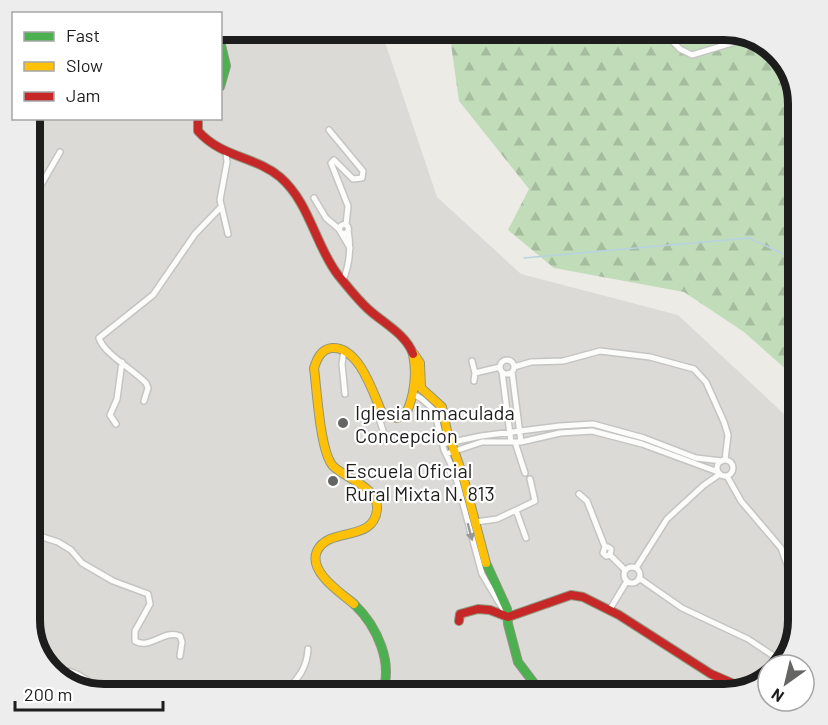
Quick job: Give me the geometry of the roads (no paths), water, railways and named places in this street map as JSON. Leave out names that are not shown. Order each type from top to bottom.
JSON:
[{"type":"main road","points":[[222,51],[226,72],[222,82]]},
{"type":"main road","points":[[198,120],[196,127],[201,136],[226,153],[265,167],[286,182],[303,206],[322,248],[343,280],[362,303],[406,343],[420,363],[421,388],[442,407],[488,568],[505,602],[518,662],[535,684]]},
{"type":"main road","points":[[385,684],[387,669],[367,619],[316,564],[316,553],[321,545],[368,528],[377,512],[375,498],[333,466],[323,448],[321,417],[315,387],[315,361],[320,352],[324,350],[344,350],[358,362],[381,410],[388,416],[397,418],[402,417],[409,409],[413,394],[412,353]]},
{"type":"main road","points":[[459,621],[459,614],[472,608],[491,610],[508,617],[576,595],[585,596],[610,609],[714,676],[732,683]]},
{"type":"street","points":[[671,40],[680,49],[692,55],[735,42]]},
{"type":"street","points":[[329,130],[363,171],[362,178],[353,179],[334,160],[331,163],[348,206],[347,227],[350,249],[347,272],[343,280]]},
{"type":"street","points":[[41,185],[60,152]]},
{"type":"street","points":[[226,153],[227,162],[220,196],[228,234]]},
{"type":"street","points":[[314,198],[326,218],[340,230],[350,249]]},
{"type":"street","points":[[144,401],[148,386],[101,343],[99,338],[153,295],[195,234],[221,207]]},
{"type":"street","points":[[340,230],[341,225],[347,227]]},
{"type":"street","points":[[344,350],[342,364],[345,394]]},
{"type":"street","points":[[475,373],[501,369],[508,374],[513,369],[531,362],[562,361],[600,351],[650,357],[694,369],[706,382],[728,435],[724,461],[717,467],[719,473]]},
{"type":"street","points":[[472,360],[474,381]]},
{"type":"street","points":[[516,442],[520,431],[513,362],[506,360],[502,363],[501,369],[511,433],[525,473]]},
{"type":"street","points":[[116,424],[110,415],[117,399],[122,362]]},
{"type":"street","points":[[413,394],[434,410],[446,454],[454,471],[482,574],[508,617]]},
{"type":"street","points":[[381,410],[379,418],[386,440]]},
{"type":"street","points":[[443,444],[520,431],[593,424],[644,438],[696,458],[731,463],[733,467],[727,476]]},
{"type":"street","points":[[446,454],[482,442],[516,442],[560,433],[592,431],[642,444],[727,476],[741,501],[781,548],[788,567]]},
{"type":"street","points":[[636,568],[667,519],[719,473]]},
{"type":"street","points":[[476,522],[497,519],[535,501],[530,479]]},
{"type":"street","points":[[579,494],[587,501],[604,547],[603,553],[606,556],[610,555],[625,570]]},
{"type":"street","points":[[514,511],[517,513],[526,538]]},
{"type":"street","points":[[41,537],[58,542],[71,550],[82,563],[113,581],[147,594],[150,604],[135,631],[135,641],[146,644],[170,633],[176,634],[180,636],[182,642],[180,656]]},
{"type":"street","points":[[629,567],[636,568],[639,578],[634,583],[627,581],[623,575],[625,570],[629,567]]},
{"type":"street","points":[[639,578],[682,608],[748,639],[770,653]]},
{"type":"street","points":[[610,609],[627,581]]},
{"type":"street","points":[[293,684],[303,673],[308,661],[308,649]]},
{"type":"street","points":[[66,671],[93,683]]},
{"type":"waterway","points":[[524,258],[749,238],[787,256]]},
{"type":"place","name":"Iglesia Inmaculada Concepcion","points":[[343,423]]},
{"type":"place","name":"Escuela Oficial Rural Mixta N. 813","points":[[333,481]]}]
